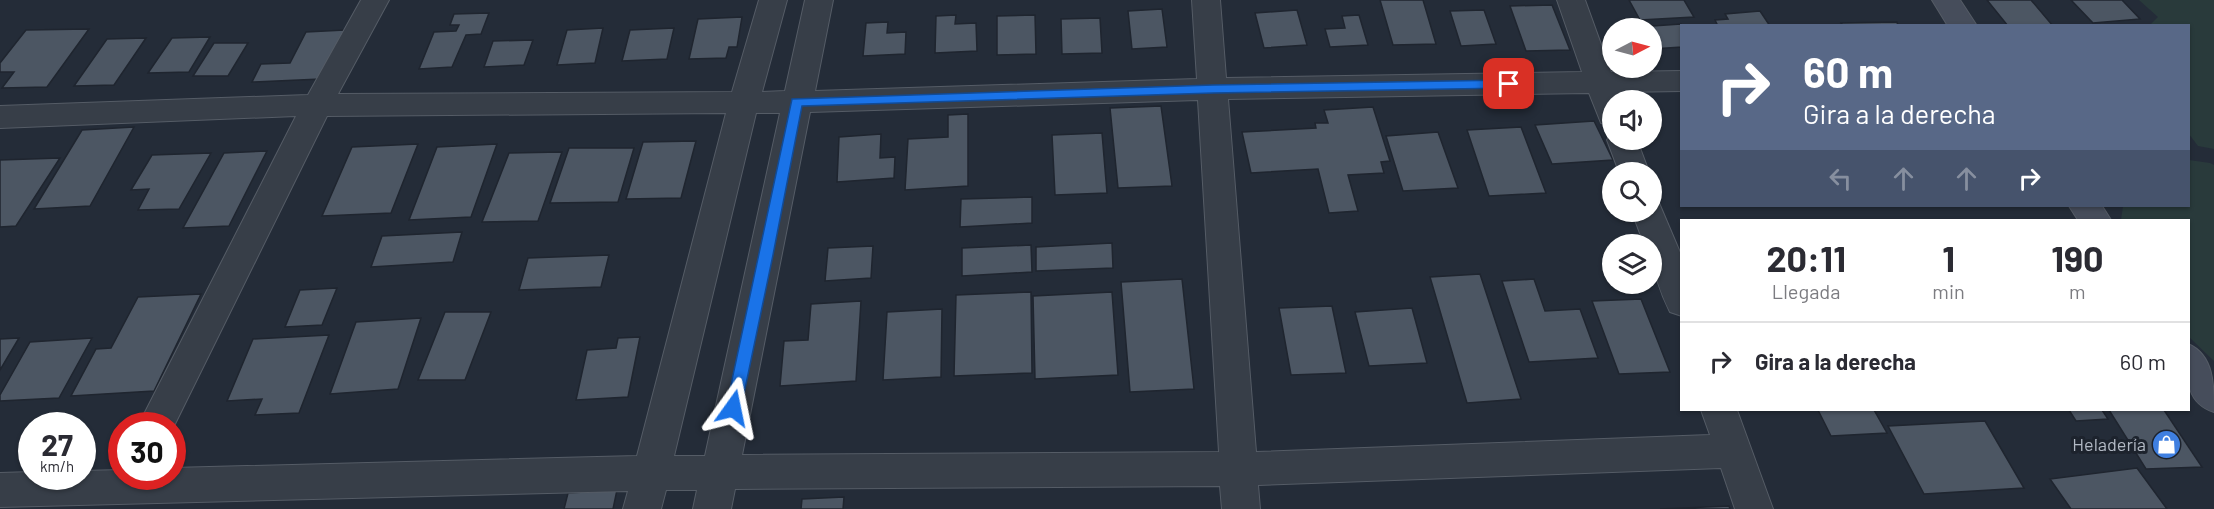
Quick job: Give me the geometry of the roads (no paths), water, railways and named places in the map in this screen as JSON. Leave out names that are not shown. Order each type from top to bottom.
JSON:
[{"type":"main road","points":[[1946,0],[1962,24]]},
{"type":"main road","points":[[2190,362],[2214,398]]},
{"type":"street","points":[[163,412],[317,105],[375,0]]},
{"type":"street","points":[[642,509],[744,102],[773,0]]},
{"type":"street","points":[[715,491],[767,255],[796,102],[819,0]]},
{"type":"street","points":[[1206,0],[1241,509]]},
{"type":"street","points":[[1570,0],[1603,90]]},
{"type":"street","points":[[0,117],[317,105],[796,102],[1213,89],[1680,81]]},
{"type":"street","points":[[1652,222],[1680,297]]},
{"type":"street","points":[[1719,411],[1754,509]]},
{"type":"street","points":[[0,490],[123,491],[652,473],[715,491],[1732,451]]},
{"type":"place","name":"Heladería","points":[[2167,445]]}]
